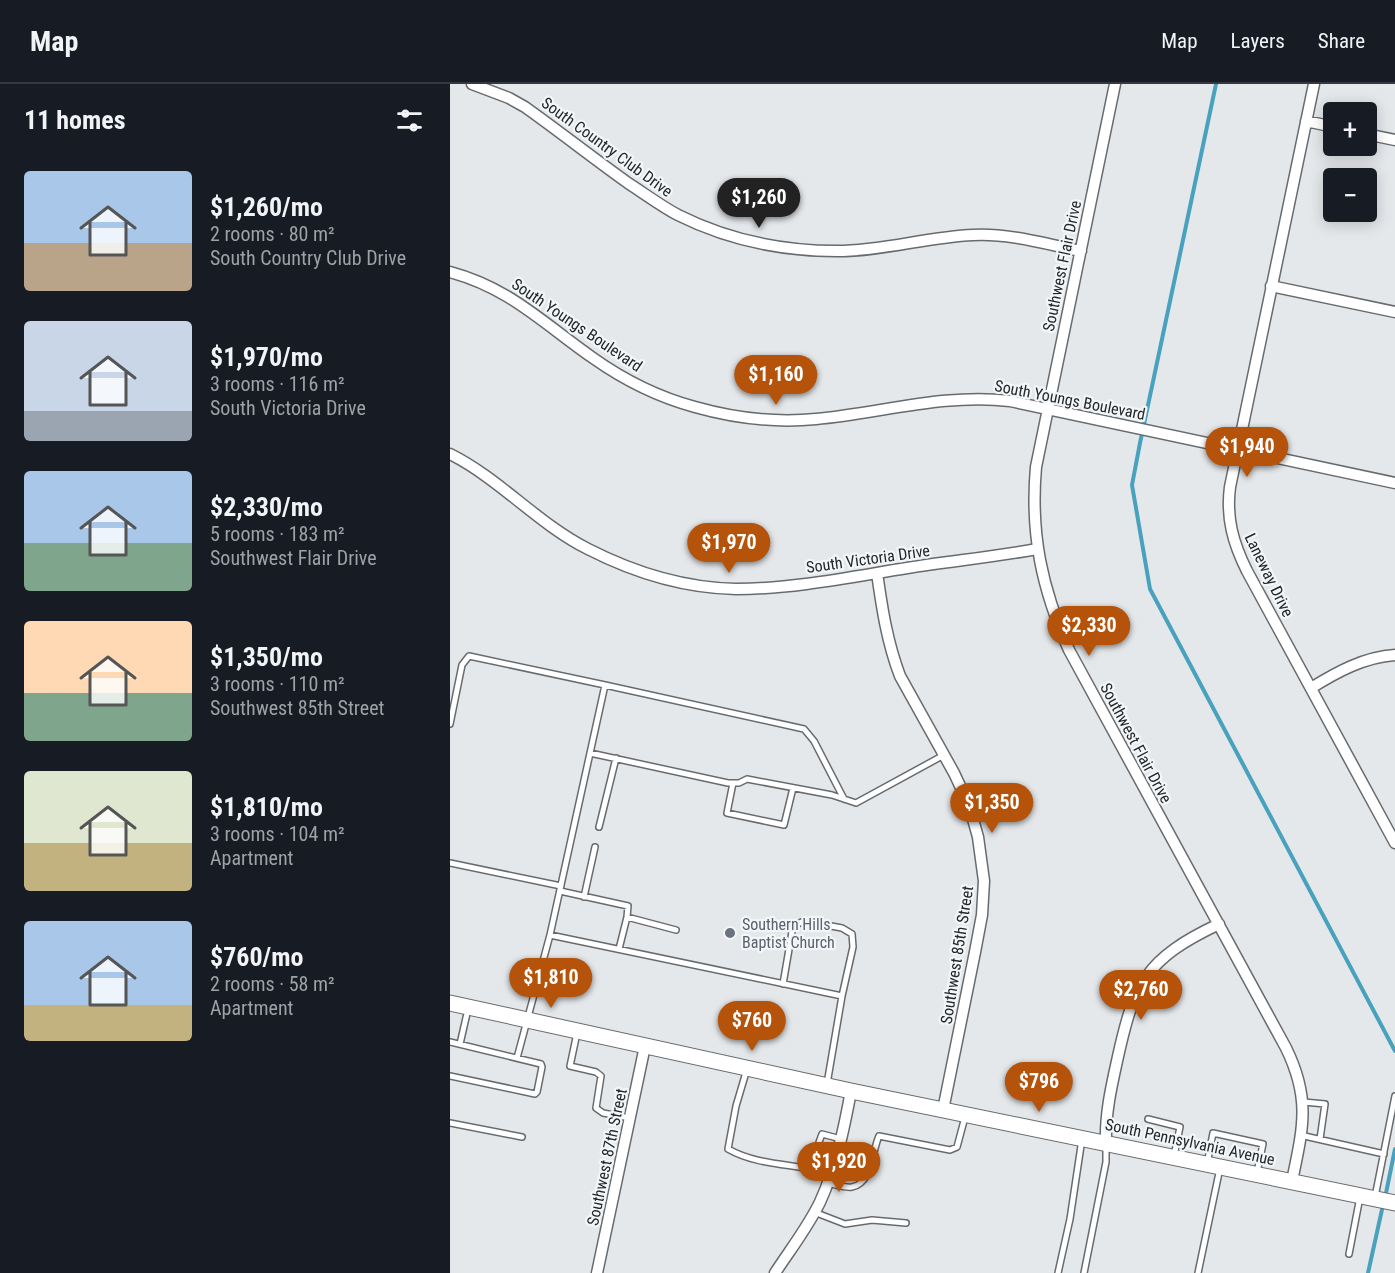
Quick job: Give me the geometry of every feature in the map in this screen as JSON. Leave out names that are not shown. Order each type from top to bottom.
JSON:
[{"type":"main road","name":"South Pennsylvania Avenue","points":[[450,1003],[851,1091],[1395,1203]]},
{"type":"street","name":"South Country Club Drive","points":[[472,84],[509,98],[525,107],[676,214],[717,232],[751,242],[791,249],[838,251],[888,248],[953,237],[988,235],[1081,251]]},
{"type":"street","name":"Southwest Flair Drive","points":[[1115,84],[1039,451],[1034,487],[1037,549],[1049,603],[1069,650],[1292,1059],[1300,1080],[1304,1102],[1292,1181]]},
{"type":"street","name":"Laneway Drive","points":[[1314,84],[1228,499],[1229,520],[1234,543],[1247,571],[1395,843]]},
{"type":"street","points":[[1306,121],[1323,125]]},
{"type":"street","points":[[1377,136],[1395,140]]},
{"type":"street","name":"South Youngs Boulevard","points":[[450,272],[477,281],[518,302],[591,357],[643,387],[676,402],[725,415],[776,420],[815,419],[976,398],[1010,401],[1395,483]]},
{"type":"street","points":[[1271,286],[1395,312]]},
{"type":"street","name":"South Victoria Drive","points":[[450,454],[468,464],[571,539],[617,562],[652,575],[691,584],[735,589],[787,586],[1037,549]]},
{"type":"street","name":"Southwest 85th Street","points":[[878,573],[883,614],[900,676],[944,755],[971,814],[979,845],[984,881],[982,915],[943,1110]]},
{"type":"street","points":[[1311,688],[1349,667],[1375,657],[1395,655]]},
{"type":"street","points":[[1106,1143],[1106,1120],[1118,1057],[1128,1013],[1139,987],[1151,970],[1170,952],[1219,924]]},
{"type":"street","name":"Southwest 87th Street","points":[[597,1273],[645,1046]]},
{"type":"street","points":[[775,1273],[814,1212],[830,1179],[851,1091]]},
{"type":"lane","points":[[450,724],[462,665],[469,656],[804,729],[814,741],[844,799]]},
{"type":"lane","points":[[517,1058],[550,935],[605,685]]},
{"type":"lane","points":[[590,753],[733,783],[747,779],[859,802],[944,755]]},
{"type":"lane","points":[[599,828],[616,758]]},
{"type":"lane","points":[[733,783],[727,813],[784,825],[793,788]]},
{"type":"lane","points":[[584,897],[595,847]]},
{"type":"lane","points":[[450,863],[628,906],[619,950]]},
{"type":"lane","points":[[627,917],[676,930]]},
{"type":"lane","points":[[783,984],[793,926],[804,921]]},
{"type":"lane","points":[[820,924],[842,928],[852,934],[853,947],[827,1085]]},
{"type":"lane","points":[[550,935],[842,996]]},
{"type":"lane","points":[[460,1044],[468,1007]]},
{"type":"lane","points":[[577,1031],[570,1066],[596,1072],[601,1076],[596,1108],[603,1113],[630,1118]]},
{"type":"lane","points":[[450,1042],[542,1065],[542,1073],[535,1094],[450,1076]]},
{"type":"lane","points":[[747,1068],[736,1106],[728,1149],[740,1156],[768,1163],[810,1167],[830,1179],[851,1187],[861,1184],[867,1175],[879,1136],[950,1150],[957,1147],[966,1115]]},
{"type":"lane","points":[[1349,1254],[1384,1154],[1395,1096]]},
{"type":"lane","points":[[1304,1102],[1325,1104],[1320,1139]]},
{"type":"lane","points":[[1148,1119],[1180,1127],[1174,1156]]},
{"type":"lane","points":[[450,1123],[522,1137]]},
{"type":"lane","points":[[1198,1273],[1214,1165],[1214,1133],[1263,1144],[1256,1174]]},
{"type":"lane","points":[[810,1167],[822,1134],[841,1139]]},
{"type":"lane","points":[[1300,1135],[1384,1154]]},
{"type":"lane","points":[[1058,1273],[1070,1219],[1082,1138]]},
{"type":"lane","points":[[1084,1273],[1106,1162],[1106,1143]]},
{"type":"lane","points":[[814,1212],[845,1224],[872,1220],[906,1223]]},
{"type":"waterway","points":[[1216,84],[1132,485],[1150,589],[1395,1051]]},
{"type":"waterway","points":[[1385,1198],[1395,1149]]},
{"type":"waterway","points":[[1368,1273],[1383,1205]]},
{"type":"place","name":"Southern Hills Baptist Church","points":[[730,933]]}]
